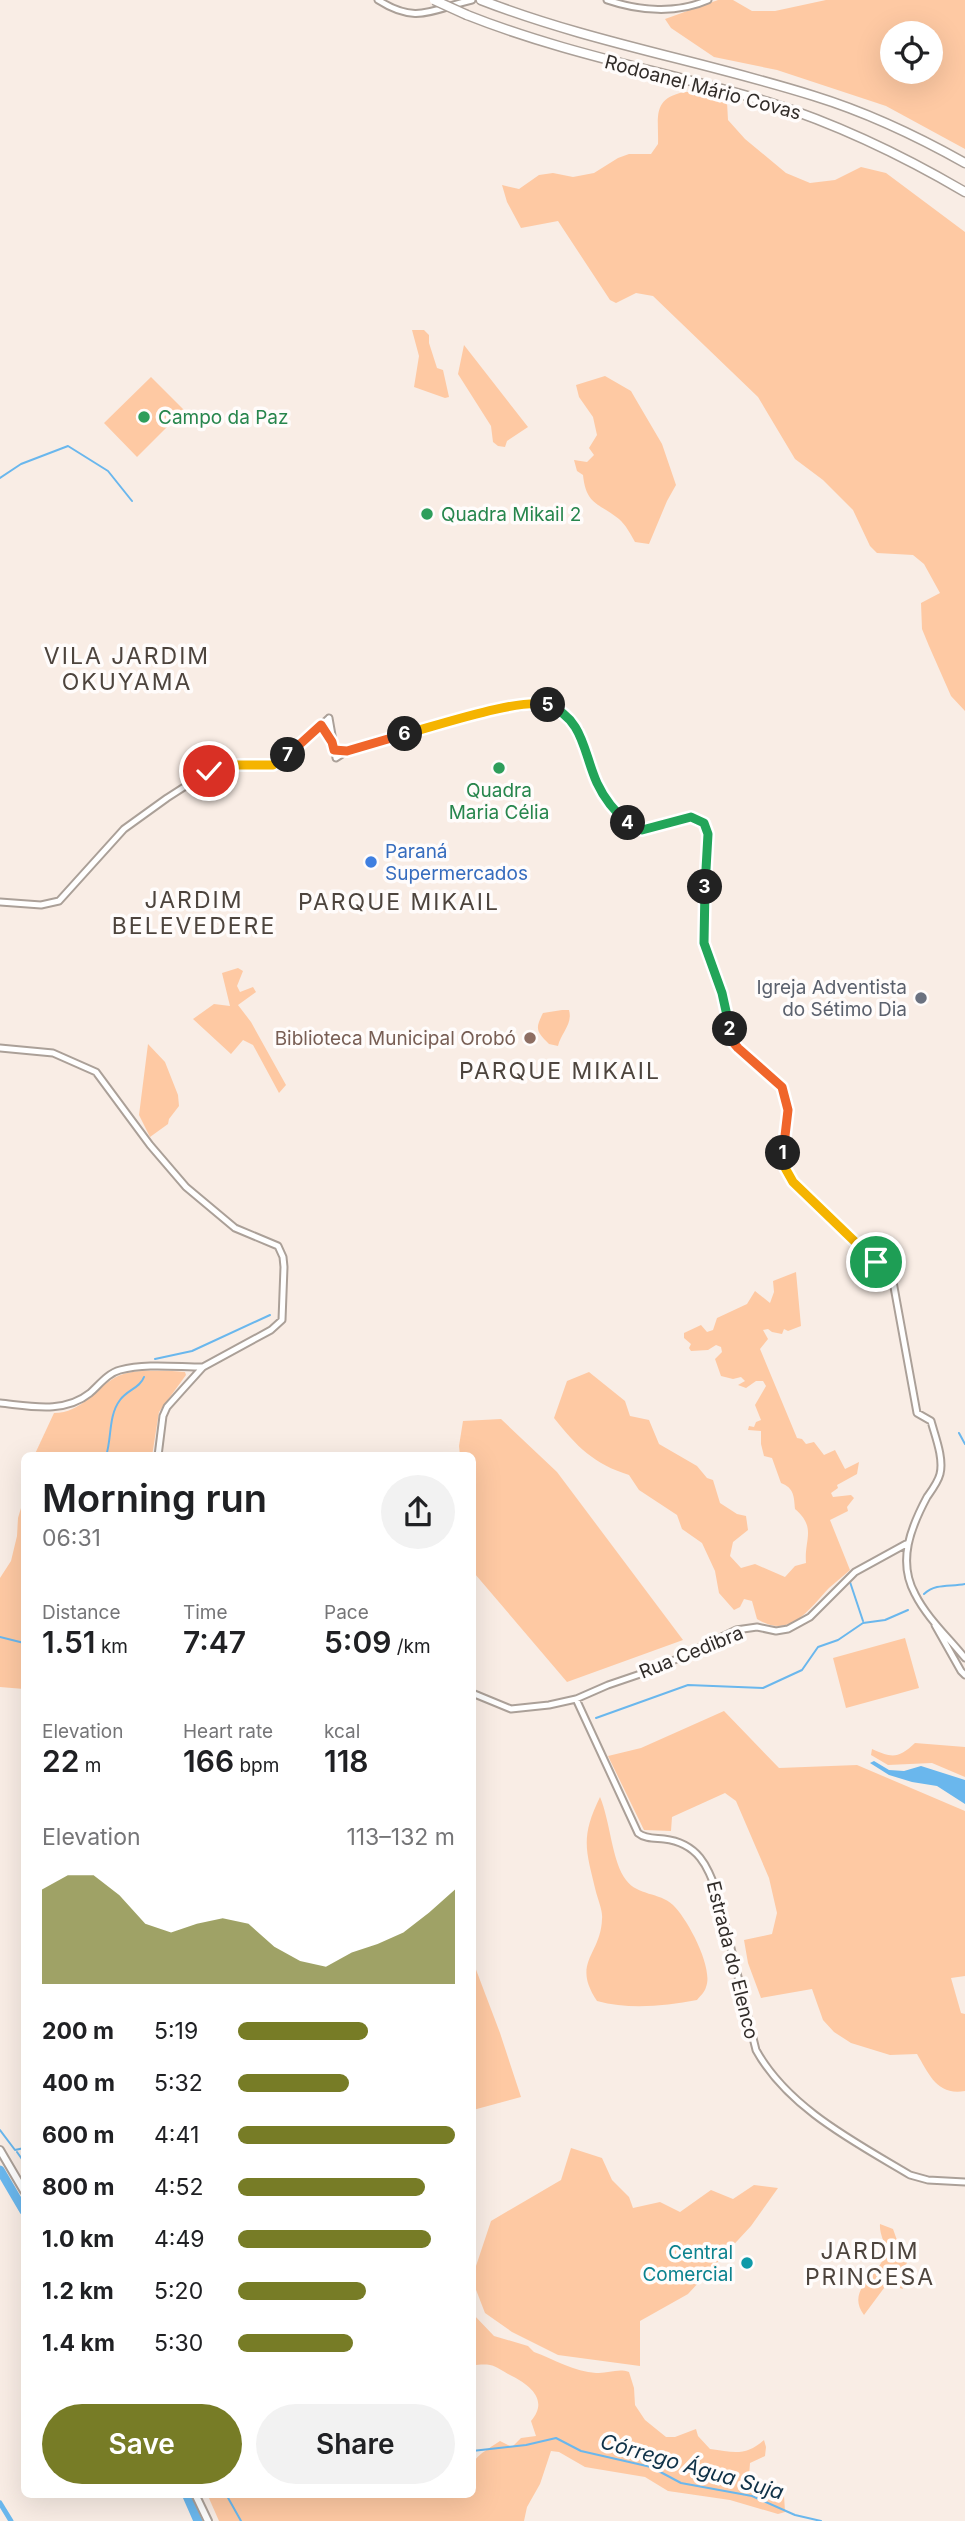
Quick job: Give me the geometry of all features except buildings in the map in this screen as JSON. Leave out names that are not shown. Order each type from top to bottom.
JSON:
[{"type":"highway","name":"Rodoanel Mário Covas","points":[[434,0],[467,15],[565,50],[739,94],[793,111],[879,145],[965,192]]},
{"type":"highway","name":"Rodoanel Mário Covas","points":[[481,0],[598,40],[814,96],[881,121],[965,163]]},
{"type":"main road","points":[[0,2150],[21,2186]]},
{"type":"main road","points":[[197,2498],[208,2521]]},
{"type":"street","points":[[377,0],[389,7],[418,15],[472,0]]},
{"type":"street","points":[[607,0],[646,9],[693,7],[708,0]]},
{"type":"street","points":[[0,902],[41,905],[59,901],[124,829],[167,798],[223,765],[273,765],[285,759],[329,718],[336,758],[347,751],[501,709],[539,703],[563,712],[579,729],[596,781],[615,811],[635,827],[649,829],[691,817],[704,823],[708,834],[704,943],[722,993],[732,1041],[782,1087],[788,1110],[783,1148],[784,1166],[788,1175],[894,1280],[917,1413],[931,1421],[941,1472],[906,1545],[909,1580],[965,1675]]},
{"type":"street","points":[[321,725],[332,742]]},
{"type":"street","points":[[334,750],[347,751]]},
{"type":"street","points":[[0,1048],[54,1053],[96,1072],[150,1145],[186,1187],[235,1228],[273,1243],[281,1251],[284,1266],[282,1320],[271,1330],[203,1367],[167,1407],[161,1426],[158,1452]]},
{"type":"street","points":[[0,1403],[55,1408],[87,1395],[107,1377],[120,1370],[203,1367]]},
{"type":"street","name":"Rua Cedibra","points":[[576,1699],[658,1668],[736,1630],[757,1628],[776,1631],[796,1626],[810,1617],[855,1572],[906,1545]]},
{"type":"street","points":[[932,1619],[965,1658]]},
{"type":"street","points":[[476,1695],[511,1709],[576,1699]]},
{"type":"street","name":"Estrada do Elenco","points":[[576,1699],[638,1833],[644,1837],[669,1839],[692,1848],[702,1857],[710,1871],[756,2050],[770,2071],[803,2106],[910,2175],[928,2180],[965,2182]]},
{"type":"shaded area","points":[[718,0],[733,0],[752,11],[775,11],[826,0],[965,0],[965,149],[886,106],[777,70],[714,57],[671,28],[665,19]]},
{"type":"shaded area","points":[[684,92],[699,92],[727,102],[728,120],[745,139],[786,173],[810,183],[835,180],[861,167],[886,173],[965,232],[965,711],[951,696],[922,629],[921,603],[940,593],[924,564],[913,555],[877,553],[870,546],[853,510],[823,480],[795,459],[758,397],[653,296],[636,293],[616,303],[610,300],[558,221],[521,228],[507,202],[502,185],[519,189],[539,175],[553,173],[573,177],[594,173],[629,154],[651,154],[658,144],[658,118],[662,105],[666,99]]},
{"type":"shaded area","points":[[412,330],[424,330],[429,335],[437,368],[443,370],[449,397],[414,387],[419,356]]},
{"type":"shaded area","points":[[464,345],[528,427],[507,441],[505,447],[493,442],[491,426],[458,374]]},
{"type":"shaded area","points":[[605,376],[631,391],[662,444],[676,485],[649,544],[635,542],[622,521],[590,498],[583,475],[577,471],[574,460],[587,462],[594,455],[589,448],[597,435],[593,417],[579,397],[576,385]]},
{"type":"shaded area","name":"Campo da Paz","points":[[151,377],[184,410],[137,457],[104,423]]},
{"type":"shaded area","points":[[238,968],[243,971],[237,986],[240,992],[253,987],[256,992],[238,1005],[251,1022],[286,1085],[279,1093],[253,1045],[243,1040],[231,1054],[193,1019],[214,1004],[230,1006],[222,973]]},
{"type":"shaded area","points":[[569,1010],[568,1024],[558,1046],[549,1044],[539,1033],[539,1023],[543,1013]]},
{"type":"shaded area","points":[[148,1044],[165,1062],[178,1095],[179,1106],[168,1124],[150,1137],[139,1115]]},
{"type":"shaded area","points":[[796,1272],[801,1326],[788,1331],[784,1329],[782,1334],[763,1330],[768,1339],[760,1349],[797,1438],[806,1444],[814,1442],[824,1455],[835,1450],[845,1469],[859,1462],[857,1474],[837,1485],[838,1488],[831,1493],[833,1497],[851,1495],[854,1498],[847,1507],[848,1511],[830,1520],[850,1570],[806,1613],[789,1624],[779,1626],[757,1619],[752,1601],[744,1599],[740,1607],[734,1610],[719,1593],[715,1571],[702,1543],[682,1529],[677,1515],[639,1490],[629,1475],[606,1466],[587,1453],[554,1418],[567,1381],[589,1372],[625,1401],[630,1416],[649,1420],[659,1444],[697,1466],[707,1478],[713,1480],[720,1503],[737,1514],[746,1516],[748,1530],[733,1542],[730,1556],[741,1568],[755,1564],[785,1577],[795,1566],[806,1563],[808,1528],[795,1509],[791,1490],[781,1483],[772,1458],[764,1456],[761,1431],[748,1430],[749,1426],[754,1427],[756,1422],[761,1420],[755,1405],[766,1386],[763,1381],[756,1381],[746,1388],[738,1385],[745,1381],[741,1377],[733,1379],[721,1376],[715,1359],[722,1352],[721,1347],[716,1345],[708,1350],[691,1351],[691,1344],[684,1338],[684,1333],[701,1325],[707,1332],[713,1330],[717,1318],[747,1304],[755,1291],[770,1303],[774,1292],[773,1281]]},
{"type":"shaded area","points":[[144,1371],[185,1372],[186,1375],[159,1412],[153,1452],[36,1452],[54,1413],[80,1405],[122,1374]]},
{"type":"shaded area","points":[[501,1419],[557,1472],[683,1640],[567,1682],[476,1575],[476,1452],[460,1452],[463,1421]]},
{"type":"shaded area","points":[[21,1508],[21,1689],[0,1687],[0,1578],[11,1561]]},
{"type":"shaded area","points":[[905,1638],[919,1688],[846,1708],[833,1658]]},
{"type":"shaded area","points":[[724,1711],[779,1768],[857,1765],[965,1811],[965,1976],[951,1978],[961,2013],[965,2014],[965,2091],[955,2092],[941,2087],[930,2076],[917,2054],[890,2055],[851,2043],[834,2032],[823,2020],[812,1989],[761,1998],[748,1963],[744,1940],[772,1934],[777,1913],[769,1878],[736,1801],[725,1793],[672,1817],[671,1831],[644,1830],[608,1756],[641,1748]]},
{"type":"shaded area","points":[[915,1743],[965,1747],[965,1777],[932,1763],[888,1765],[871,1755],[872,1749],[890,1755],[899,1754]]},
{"type":"shaded area","points":[[600,1797],[617,1863],[626,1880],[636,1889],[673,1905],[698,1944],[707,1979],[705,1989],[697,2000],[660,2005],[609,2004],[597,2001],[590,1988],[587,1967],[597,1942],[602,1916],[590,1865],[587,1834]]},
{"type":"shaded area","points":[[476,1970],[500,2033],[521,2097],[476,2109]]},
{"type":"shaded area","points":[[571,2148],[602,2158],[612,2180],[629,2197],[633,2208],[660,2202],[680,2212],[711,2190],[733,2199],[754,2185],[778,2188],[751,2226],[688,2294],[640,2321],[640,2366],[558,2355],[512,2332],[485,2313],[476,2290],[476,2266],[491,2221],[561,2180]]},
{"type":"shaded area","points":[[880,2224],[893,2229],[898,2243],[908,2247],[907,2263],[897,2275],[903,2289],[887,2284],[864,2315],[858,2298],[885,2253]]},
{"type":"shaded area","points":[[476,2317],[494,2336],[528,2346],[534,2352],[572,2368],[596,2373],[629,2372],[635,2405],[645,2420],[666,2437],[675,2437],[696,2429],[698,2436],[710,2449],[732,2452],[751,2449],[764,2440],[765,2456],[750,2463],[748,2488],[773,2497],[784,2495],[785,2512],[778,2514],[730,2500],[668,2491],[645,2477],[585,2467],[559,2452],[551,2451],[540,2484],[527,2507],[524,2521],[219,2521],[209,2498],[476,2498],[477,2458],[500,2441],[512,2447],[521,2438],[536,2436],[531,2421],[538,2406],[534,2393],[517,2379],[486,2365],[476,2365]]},
{"type":"water","points":[[874,1761],[889,1770],[904,1771],[921,1766],[965,1780],[965,1804],[937,1786],[889,1775],[870,1763]]},
{"type":"waterway","points":[[0,478],[21,464],[68,446],[108,471],[132,501]]},
{"type":"waterway","points":[[155,1359],[192,1351],[270,1315]]},
{"type":"waterway","points":[[107,1452],[116,1406],[144,1377]]},
{"type":"waterway","points":[[959,1433],[965,1444]]},
{"type":"waterway","points":[[850,1582],[863,1621]]},
{"type":"waterway","points":[[924,1594],[938,1587],[965,1584]]},
{"type":"waterway","points":[[596,1718],[688,1685],[763,1688],[802,1670],[818,1647],[838,1640],[863,1623],[885,1620],[908,1610]]},
{"type":"waterway","points":[[0,1637],[21,1642]]},
{"type":"waterway","name":"Córrego Água Suja","points":[[0,2130],[15,2150],[21,2149]]},
{"type":"waterway","points":[[17,2152],[21,2158]]},
{"type":"waterway","points":[[0,2170],[21,2206]]},
{"type":"waterway","name":"Córrego Água Suja","points":[[476,2451],[526,2445],[556,2438],[581,2451],[651,2467],[681,2483],[752,2496],[795,2515],[821,2521]]},
{"type":"waterway","points":[[188,2498],[198,2521]]},
{"type":"waterway","points":[[228,2498],[241,2521]]},
{"type":"waterway","points":[[0,2503],[11,2521]]},
{"type":"place","name":"Campo da Paz","points":[[144,417]]},
{"type":"place","name":"Quadra Mikail 2","points":[[427,514]]},
{"type":"place","name":"Quadra Maria Célia","points":[[499,768]]},
{"type":"place","name":"Paraná Supermercados","points":[[371,862]]},
{"type":"place","name":"Igreja Adventista do Sétimo Dia","points":[[921,998]]},
{"type":"place","name":"Biblioteca Municipal Orobó","points":[[530,1038]]},
{"type":"place","name":"Central Comercial","points":[[747,2263]]},
{"type":"district","name":"VILA JARDIM OKUYAMA","points":[[127,669]]},
{"type":"district","name":"PARQUE MIKAIL","points":[[399,902]]},
{"type":"district","name":"JARDIM BELEVEDERE","points":[[194,913]]},
{"type":"district","name":"PARQUE MIKAIL","points":[[560,1071]]},
{"type":"district","name":"JARDIM PRINCESA","points":[[870,2264]]},
{"type":"route","points":[[209,771],[223,765],[273,765],[285,759],[321,725],[334,750],[347,751],[528,704],[544,704],[563,712],[579,729],[596,781],[615,811],[626,822],[642,830],[691,817],[699,819],[707,828],[704,943],[725,1003],[732,1041],[782,1087],[788,1110],[783,1158],[788,1175],[876,1262]]}]
